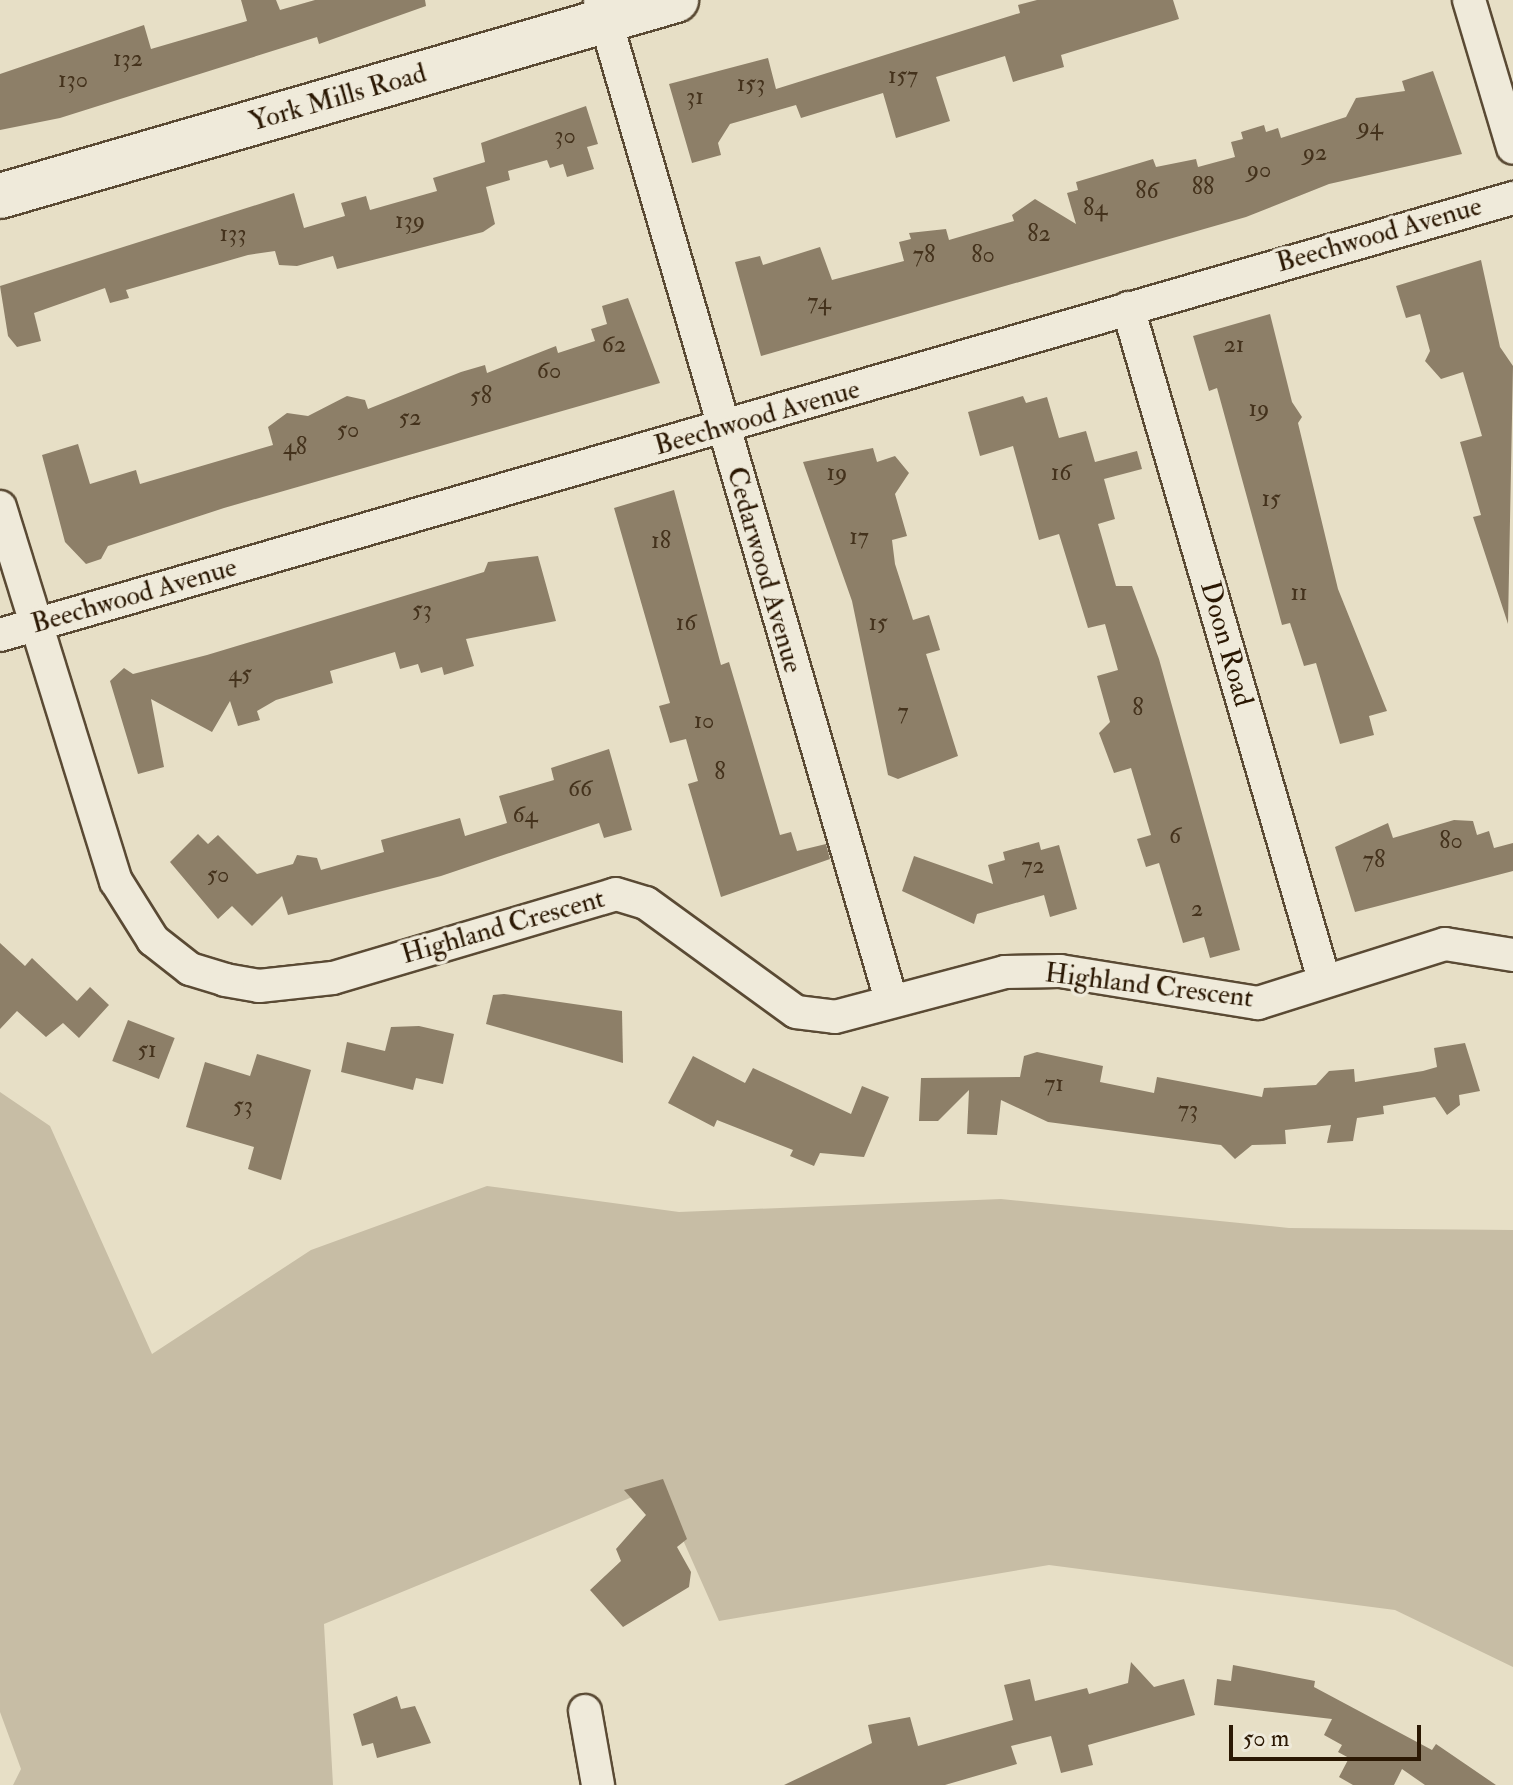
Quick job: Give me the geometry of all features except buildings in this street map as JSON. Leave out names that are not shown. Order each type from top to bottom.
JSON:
[{"type":"main road","name":"York Mills Road","points":[[0,196],[602,10],[676,0]]},
{"type":"street","points":[[1469,0],[1513,148]]},
{"type":"street","name":"Cedarwood Avenue","points":[[602,10],[891,1000]]},
{"type":"street","name":"Beechwood Avenue","points":[[0,635],[1513,198]]},
{"type":"street","name":"Doon Road","points":[[1128,308],[1324,980]]},
{"type":"street","name":"Highland Crescent","points":[[0,507],[116,881],[153,940],[190,969],[259,986],[333,978],[616,894],[646,903],[796,1012],[835,1017],[1005,972],[1060,971],[1258,1003],[1445,944],[1513,955]]},
{"type":"street","points":[[585,1711],[598,1785]]},
{"type":"shaded area","points":[[0,1092],[50,1126],[152,1354],[311,1250],[487,1186],[679,1212],[1001,1199],[1289,1228],[1513,1230],[1513,1667],[1395,1610],[1049,1565],[719,1621],[659,1486],[324,1624],[333,1785],[13,1785],[21,1769],[0,1712]]}]
